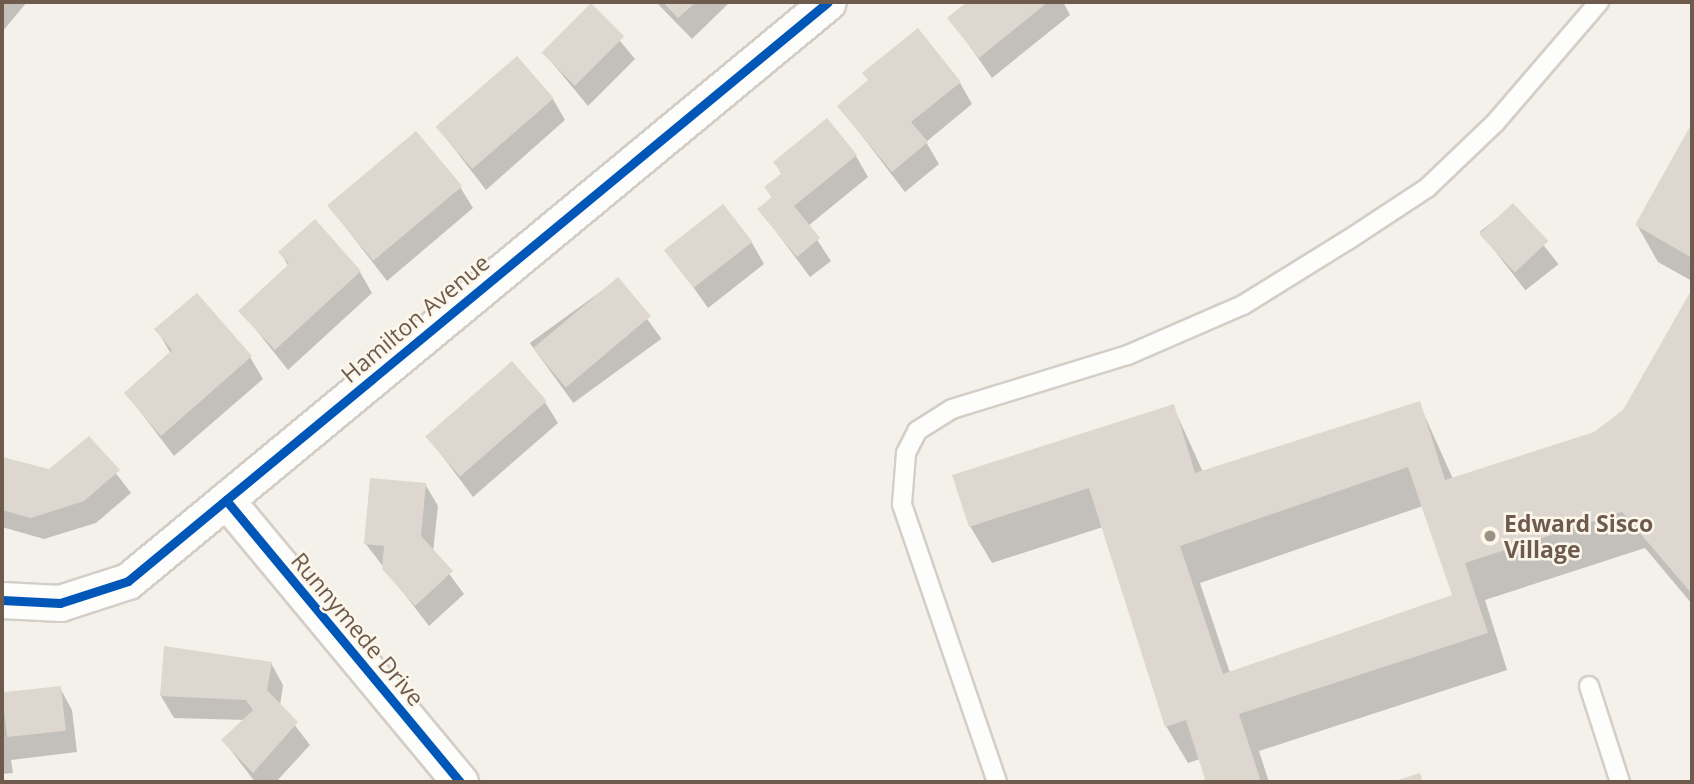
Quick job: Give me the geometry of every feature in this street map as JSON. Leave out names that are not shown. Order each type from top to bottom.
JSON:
[{"type":"street","name":"Hamilton Avenue","points":[[2,600],[60,603],[97,596],[128,581],[828,2]]},
{"type":"street","name":"Runnymede Drive","points":[[226,500],[460,782]]},
{"type":"lane","points":[[997,782],[902,505],[906,453],[917,431],[951,409],[1128,355],[1243,305],[1348,240],[1446,169],[1599,2]]},
{"type":"lane","points":[[1590,686],[1620,782]]},
{"type":"building","points":[[663,2],[696,2],[678,18]]},
{"type":"building","points":[[967,2],[1048,2],[979,58],[947,18]]},
{"type":"building","points":[[591,3],[624,36],[575,86],[542,52]]},
{"type":"building","points":[[918,28],[961,82],[911,122],[928,142],[892,172],[837,106],[868,80],[862,73]]},
{"type":"building","points":[[517,56],[554,98],[472,169],[435,127]]},
{"type":"building","points":[[827,118],[857,155],[794,206],[820,238],[797,257],[757,209],[772,197],[764,187],[782,173],[773,162]]},
{"type":"building","points":[[1692,123],[1692,258],[1635,225]]},
{"type":"building","points":[[416,131],[462,186],[373,261],[327,206]]},
{"type":"building","points":[[1513,203],[1548,241],[1515,272],[1479,234]]},
{"type":"building","points":[[723,204],[753,242],[693,288],[664,250]]},
{"type":"building","points":[[315,219],[361,271],[275,350],[238,311],[289,264],[278,252]]},
{"type":"building","points":[[618,277],[651,316],[566,387],[533,348]]},
{"type":"building","name":"Edward Sisco Village","points":[[1692,289],[1692,594],[1622,512],[1465,563],[1488,633],[1239,714],[1261,782],[1206,782],[1186,720],[1165,727],[1089,488],[969,527],[952,475],[1174,404],[1195,473],[1420,401],[1445,480],[1594,432],[1623,410]],"holes":[[[1408,467],[1452,595],[1223,674],[1180,546]]]},
{"type":"building","points":[[197,293],[252,356],[161,436],[124,393],[172,350],[154,329]]},
{"type":"building","points":[[512,361],[547,401],[460,476],[425,436]]},
{"type":"building","points":[[89,436],[120,470],[84,501],[31,518],[2,510],[2,457],[49,469]]},
{"type":"building","points":[[370,478],[426,483],[421,536],[453,571],[415,606],[382,569],[384,546],[364,544]]},
{"type":"building","points":[[164,646],[272,662],[267,690],[298,722],[253,773],[221,740],[253,710],[246,700],[160,696]]},
{"type":"building","points":[[61,686],[66,731],[7,737],[2,692]]},
{"type":"building","points":[[1420,773],[1423,782],[1392,782]]},
{"type":"cycle path","points":[[2,600],[60,603],[128,581],[828,2]]},
{"type":"cycle path","points":[[226,500],[460,782]]},
{"type":"place","name":"Edward Sisco Village","points":[[1490,536]]}]
